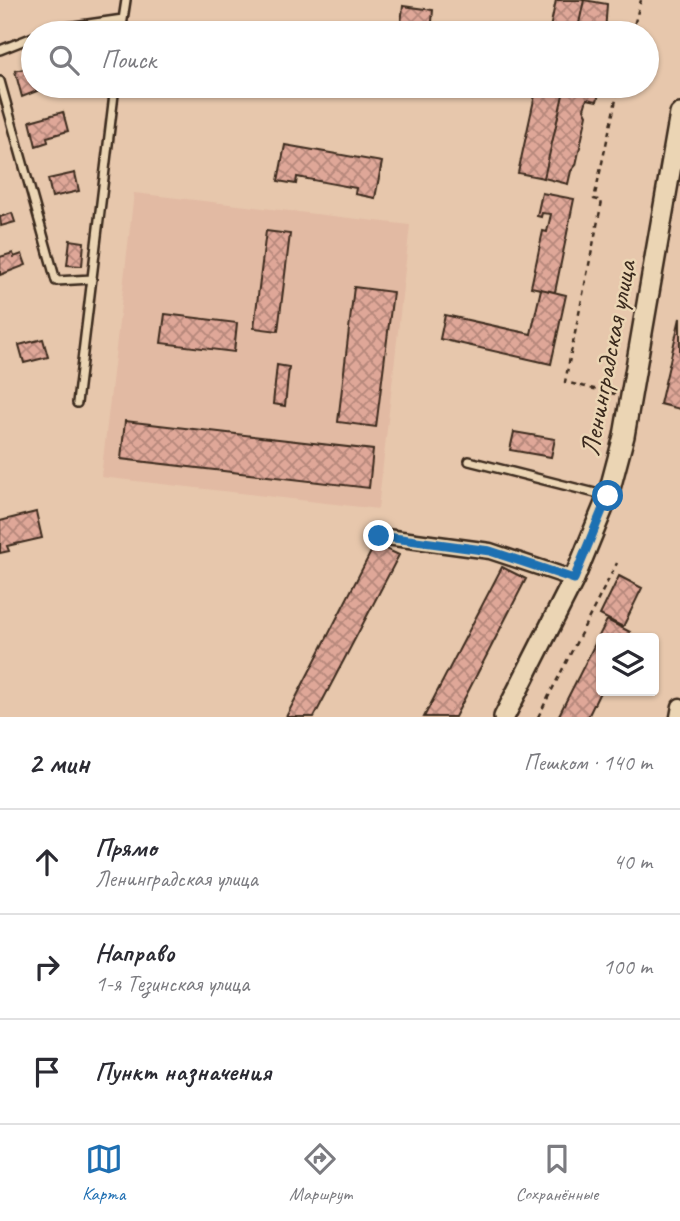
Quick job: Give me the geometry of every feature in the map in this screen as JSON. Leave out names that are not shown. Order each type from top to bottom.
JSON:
[{"type":"main road","name":"Ленинградская улица","points":[[504,717],[574,579],[608,496],[673,196],[680,114]]},
{"type":"street","points":[[379,536],[490,551],[574,579]]},
{"type":"street","points":[[678,717],[680,706]]},
{"type":"lane","points":[[109,21],[123,19],[126,0]]},
{"type":"lane","points":[[0,50],[21,42]]},
{"type":"lane","points":[[0,81],[56,281],[92,279]]},
{"type":"lane","points":[[77,403],[114,98]]},
{"type":"lane","points":[[469,461],[608,496]]},
{"type":"path","points":[[635,21],[641,0]]},
{"type":"path","points":[[616,98],[594,199],[602,201],[565,382],[631,397]]},
{"type":"path","points":[[538,717],[617,563]]},
{"type":"shaded area","points":[[134,193],[410,225],[378,509],[101,477]]},
{"type":"building","points":[[556,0],[584,0],[580,21],[552,21]]},
{"type":"building","points":[[584,0],[607,4],[606,21],[580,21]]},
{"type":"building","points":[[403,6],[433,10],[432,21],[401,21]]},
{"type":"building","points":[[21,70],[21,93],[15,71]]},
{"type":"building","points":[[534,98],[562,98],[544,178],[518,173]]},
{"type":"building","points":[[562,98],[598,98],[597,101],[587,99],[584,109],[587,115],[576,165],[571,171],[568,184],[544,178]]},
{"type":"building","points":[[63,112],[68,131],[47,137],[48,142],[36,146],[30,121]]},
{"type":"building","points":[[285,145],[382,162],[375,198],[355,194],[356,188],[297,177],[296,184],[278,181]]},
{"type":"building","points":[[75,173],[79,191],[52,197],[48,179]]},
{"type":"building","points":[[542,193],[574,199],[555,292],[531,287],[543,231],[547,232],[551,214],[542,213],[541,217],[537,216]]},
{"type":"building","points":[[12,213],[15,222],[1,226],[0,217]]},
{"type":"building","points":[[266,231],[290,234],[278,331],[254,328]]},
{"type":"building","points":[[70,240],[84,242],[82,266],[67,265]]},
{"type":"building","points":[[13,253],[14,257],[22,254],[26,265],[0,275],[0,257]]},
{"type":"building","points":[[354,287],[393,292],[376,427],[338,422]]},
{"type":"building","points":[[541,289],[566,295],[551,364],[440,339],[445,315],[531,334]]},
{"type":"building","points":[[165,314],[237,323],[234,352],[161,343]]},
{"type":"building","points":[[680,318],[680,409],[660,404]]},
{"type":"building","points":[[43,339],[48,357],[24,363],[19,345]]},
{"type":"building","points":[[277,365],[289,367],[285,406],[273,404]]},
{"type":"building","points":[[125,421],[373,450],[369,488],[121,459]]},
{"type":"building","points":[[514,432],[555,439],[551,457],[510,450]]},
{"type":"building","points":[[36,512],[42,538],[7,546],[9,551],[0,553],[0,521]]},
{"type":"building","points":[[375,544],[399,555],[314,717],[286,717]]},
{"type":"building","points":[[502,567],[526,579],[455,717],[424,717]]},
{"type":"building","points":[[619,576],[642,588],[623,627],[600,615]]},
{"type":"building","points":[[607,620],[630,632],[630,633],[600,633]]},
{"type":"building","points":[[596,642],[596,696],[598,696],[588,717],[558,717]]},
{"type":"route","points":[[379,536],[490,551],[574,579],[608,496]]}]
